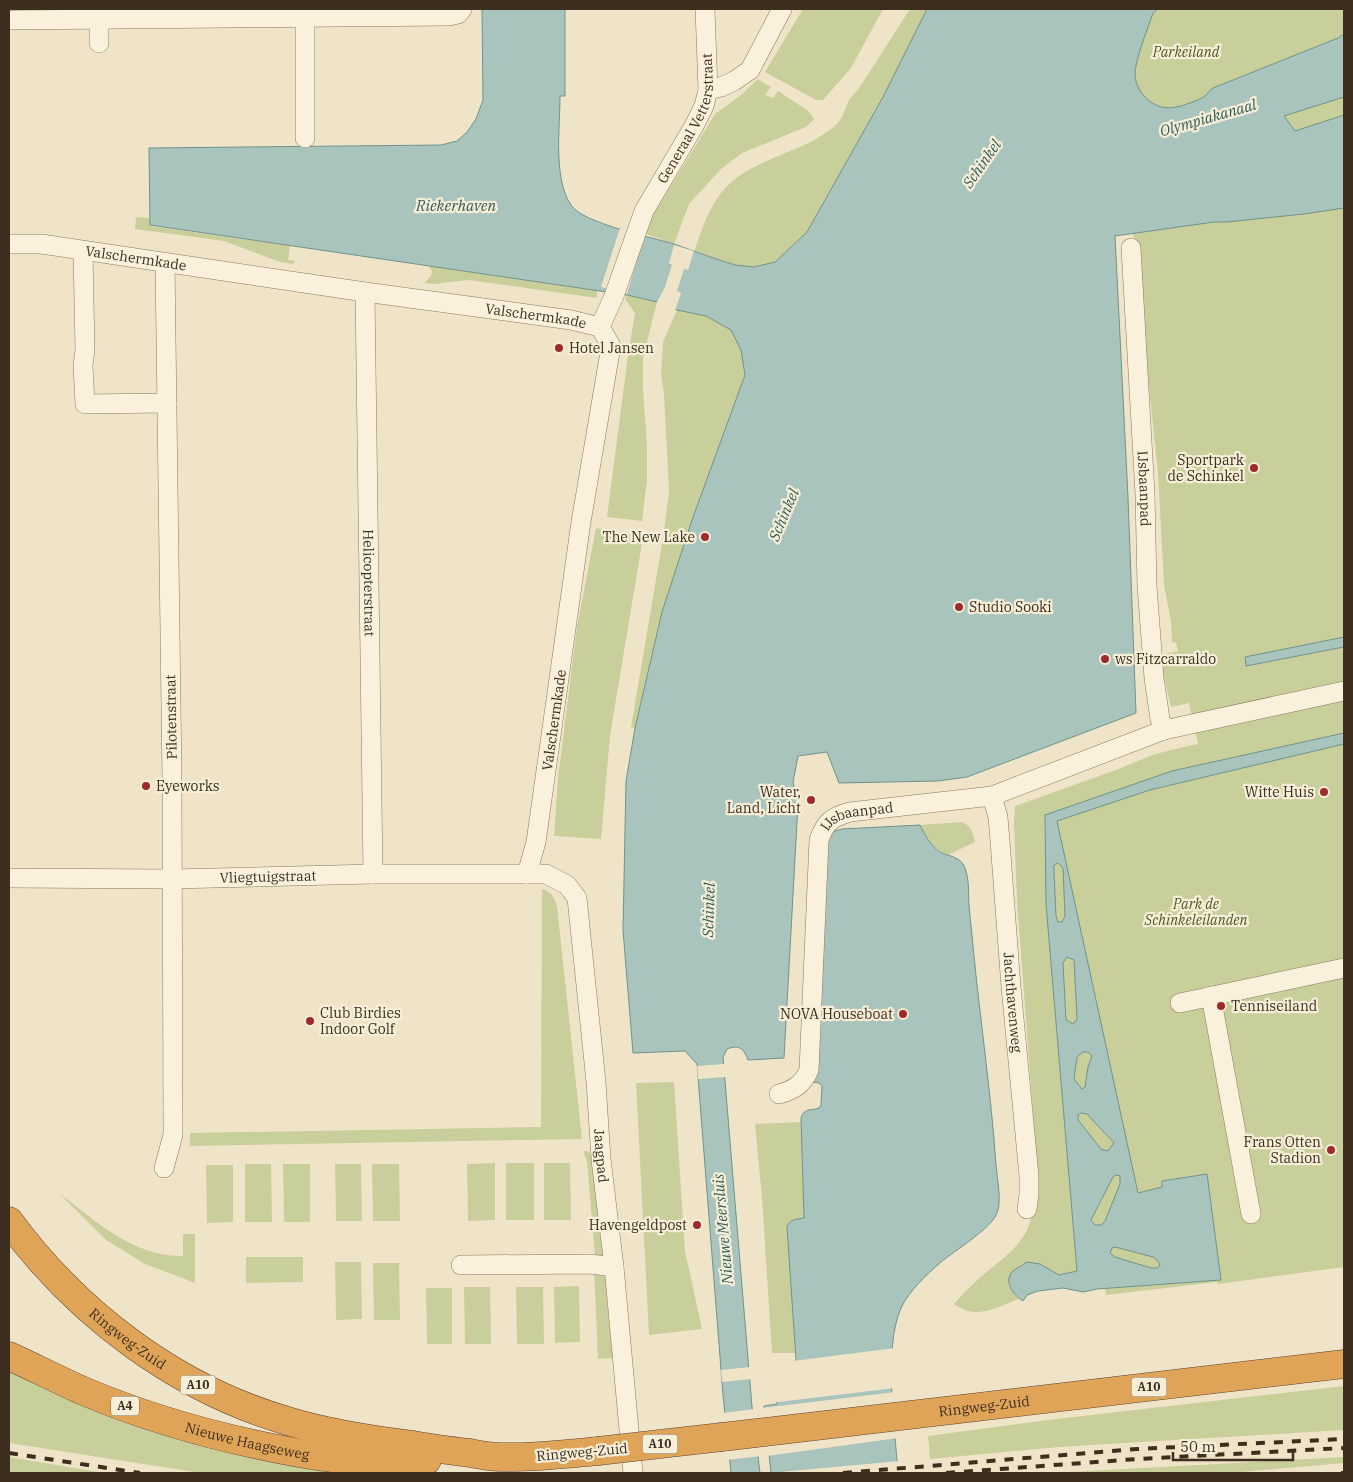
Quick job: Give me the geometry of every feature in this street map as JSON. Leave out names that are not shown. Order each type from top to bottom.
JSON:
[{"type":"highway","name":"Ringweg-Zuid","points":[[9,1221],[26,1245],[49,1271],[90,1311],[132,1344],[176,1373],[208,1391],[291,1423],[377,1440],[499,1457],[598,1451],[1344,1364]]},
{"type":"highway","name":"Nieuwe Haagseweg","points":[[9,1356],[117,1404],[177,1424],[246,1443],[324,1457],[370,1462],[499,1457]]},
{"type":"street","name":"Generaal Vetterstraat","points":[[600,327],[614,296],[644,211],[704,106],[708,90],[705,9]]},
{"type":"street","points":[[708,90],[734,81],[750,70],[782,9]]},
{"type":"street","points":[[9,20],[99,19],[140,14],[305,18],[456,13]]},
{"type":"street","points":[[305,18],[306,138]]},
{"type":"street","points":[[99,19],[99,43]]},
{"type":"street","name":"Valschermkade","points":[[9,244],[41,244],[166,264],[572,320],[600,327],[610,346],[581,522],[536,842],[527,874]]},
{"type":"street","name":"IJsbaanpad","points":[[1131,248],[1145,494],[1147,596],[1154,678],[1160,719],[1164,730]]},
{"type":"street","points":[[83,251],[85,404],[167,403]]},
{"type":"street","name":"Pilotenstraat","points":[[164,1168],[173,1135],[172,780],[166,264]]},
{"type":"street","name":"Helicopterstraat","points":[[365,292],[373,874]]},
{"type":"street","name":"IJsbaanpad","points":[[779,1094],[799,1086],[806,1078],[809,1070],[819,840],[822,829],[837,816],[850,812],[992,796],[1164,730],[1344,692]]},
{"type":"street","name":"Jachthavenweg","points":[[992,796],[998,817],[1011,987],[1029,1176],[1027,1209]]},
{"type":"street","name":"Vliegtuigstraat","points":[[9,878],[172,879],[373,874],[527,874]]},
{"type":"street","name":"Jaagpad","points":[[527,874],[546,874],[567,885],[577,898],[633,1473]]},
{"type":"street","points":[[1180,1003],[1344,968]]},
{"type":"street","points":[[1211,996],[1251,1214]]},
{"type":"street","points":[[461,1265],[590,1264],[614,1267]]},
{"type":"green space","points":[[803,9],[883,9],[851,68],[823,100],[816,100],[765,72]]},
{"type":"green space","points":[[910,9],[927,9],[883,97],[807,232],[775,262],[754,267],[735,265],[694,252],[712,207],[721,193],[733,181],[746,171],[808,143],[839,122],[849,100],[861,85]]},
{"type":"green space","name":"Park de Schinkeleilanden","points":[[1149,9],[1344,9],[1344,1267],[1218,1284],[1217,1282],[1106,1295],[1091,1220],[1050,952],[1077,1271],[1059,1275],[1040,1264],[1009,1280],[1009,1286],[1019,1299],[995,1309],[971,1312],[954,1304],[1021,1240],[1032,1217],[1036,1192],[1037,1167],[1017,901],[1015,806],[1150,756],[1198,744],[1189,703],[1171,707],[1159,655],[1178,651],[1176,643],[1172,642],[1171,622],[1164,585],[1158,473],[1121,115]]},
{"type":"green space","points":[[758,79],[771,87],[765,95],[773,98],[778,91],[807,110],[814,119],[806,127],[742,153],[721,169],[689,204],[674,244],[646,234],[650,220],[715,114],[741,95]]},
{"type":"green space","points":[[136,217],[150,218],[150,226],[290,246],[288,260],[295,261],[294,264],[280,262],[224,241],[135,229]]},
{"type":"green space","points":[[429,266],[597,291],[597,298],[468,280],[434,284],[424,283],[431,276],[432,271]]},
{"type":"green space","points":[[627,295],[657,302],[643,358],[647,480],[642,521],[607,517],[635,313],[625,299]]},
{"type":"green space","points":[[677,310],[706,316],[731,330],[741,350],[745,375],[692,520],[662,612],[635,728],[631,727],[669,492],[664,394],[661,374],[663,342]]},
{"type":"green space","points":[[596,528],[643,537],[610,736],[601,839],[554,836],[558,778],[577,627]]},
{"type":"green space","points":[[962,822],[970,828],[975,842],[948,855],[938,850],[931,843],[920,825]]},
{"type":"green space","points":[[542,889],[552,895],[557,906],[582,1139],[190,1146],[190,1133],[541,1127]]},
{"type":"green space","points":[[674,1082],[685,1251],[702,1329],[649,1335],[636,1083]]},
{"type":"green space","points":[[801,1122],[804,1218],[787,1227],[796,1353],[772,1353],[762,1198],[755,1124]]},
{"type":"green space","points":[[583,1151],[588,1151],[592,1157],[603,1255],[595,1255],[587,1161]]},
{"type":"green space","points":[[495,1163],[495,1220],[468,1221],[467,1164]]},
{"type":"green space","points":[[506,1163],[534,1163],[534,1220],[506,1220]]},
{"type":"green space","points":[[544,1163],[570,1163],[571,1220],[544,1220]]},
{"type":"green space","points":[[245,1164],[271,1164],[272,1222],[245,1222]]},
{"type":"green space","points":[[283,1164],[310,1164],[310,1222],[284,1222]]},
{"type":"green space","points":[[335,1164],[361,1164],[362,1221],[336,1221]]},
{"type":"green space","points":[[372,1164],[399,1164],[400,1221],[373,1221]]},
{"type":"green space","points":[[206,1165],[233,1165],[233,1222],[207,1223]]},
{"type":"green space","points":[[58,1192],[116,1235],[148,1250],[165,1255],[183,1256],[183,1234],[195,1234],[195,1283],[145,1264],[106,1240]]},
{"type":"green space","points":[[246,1257],[303,1257],[303,1282],[246,1283]]},
{"type":"green space","points":[[335,1262],[361,1262],[362,1319],[336,1320]]},
{"type":"green space","points":[[373,1263],[399,1263],[400,1320],[374,1320]]},
{"type":"green space","points":[[594,1270],[606,1275],[613,1358],[598,1359]]},
{"type":"green space","points":[[579,1286],[580,1342],[555,1343],[554,1287]]},
{"type":"green space","points":[[464,1287],[490,1287],[491,1344],[465,1344]]},
{"type":"green space","points":[[516,1287],[543,1287],[544,1344],[517,1344]]},
{"type":"green space","points":[[426,1288],[452,1288],[452,1344],[427,1344]]},
{"type":"green space","points":[[9,1370],[250,1456],[341,1473],[201,1473],[9,1443]]},
{"type":"green space","points":[[1344,1386],[1344,1430],[1059,1447],[930,1459],[928,1436],[1056,1419]]},
{"type":"green space","points":[[9,1457],[104,1473],[9,1473]]},
{"type":"green space","points":[[1344,1457],[1344,1463],[1230,1473],[1050,1473]]},
{"type":"water","points":[[482,9],[565,9],[565,96],[560,96],[559,152],[565,194],[571,205],[578,212],[618,229],[674,244],[735,265],[754,267],[775,262],[807,232],[883,97],[927,9],[1158,9],[1153,13],[1145,36],[1135,76],[1139,90],[1149,100],[1161,107],[1169,108],[1195,101],[1205,96],[1213,88],[1344,34],[1344,97],[1284,116],[1295,131],[1344,115],[1344,208],[1304,214],[1214,222],[1115,236],[1128,497],[1136,713],[967,777],[938,781],[839,783],[827,752],[798,756],[793,782],[798,804],[784,1058],[748,1060],[743,1050],[738,1047],[727,1049],[723,1057],[752,1407],[760,1473],[731,1473],[723,1395],[697,1064],[685,1051],[633,1053],[623,930],[626,781],[635,728],[662,612],[692,520],[745,375],[741,350],[731,330],[706,316],[677,310],[657,302],[627,295],[150,225],[149,148],[441,145],[457,141],[467,132],[476,119],[483,100]]},
{"type":"water","points":[[1344,637],[1344,647],[1246,666],[1245,657]]},
{"type":"water","points":[[1344,733],[1344,744],[1150,790],[1057,821],[1138,1193],[1162,1187],[1162,1181],[1207,1174],[1221,1280],[1097,1289],[1083,1292],[1063,1288],[1038,1291],[1027,1295],[1023,1301],[1010,1288],[1009,1279],[1013,1271],[1027,1262],[1040,1264],[1059,1275],[1077,1271],[1046,904],[1045,815],[1172,771]],"holes":[[[1058,863],[1063,868],[1065,916],[1062,922],[1058,922],[1056,916],[1054,865]],[[1067,957],[1074,960],[1077,1019],[1073,1024],[1066,1020],[1063,963]],[[1083,1052],[1088,1052],[1092,1056],[1085,1087],[1082,1089],[1074,1079],[1077,1057]],[[1081,1113],[1087,1114],[1114,1143],[1108,1151],[1101,1149],[1078,1120],[1078,1115]],[[1116,1175],[1120,1176],[1120,1184],[1105,1221],[1101,1225],[1095,1225],[1091,1220],[1113,1177]],[[1115,1247],[1153,1257],[1160,1265],[1158,1268],[1151,1268],[1115,1257],[1110,1253],[1112,1248]]]},
{"type":"water","points":[[920,825],[933,846],[940,852],[961,861],[967,874],[969,910],[999,1189],[997,1213],[988,1225],[924,1278],[913,1289],[901,1308],[896,1325],[891,1366],[898,1473],[771,1473],[764,1406],[777,1404],[773,1376],[797,1374],[787,1227],[792,1221],[804,1218],[801,1118],[806,1111],[819,1108],[821,1105],[822,1086],[819,1083],[813,1082],[823,877],[827,838],[832,832],[842,829]]},
{"type":"pier","points":[[620,228],[644,236],[627,294],[601,287]]},
{"type":"pier","points":[[674,245],[694,251],[688,270],[684,269],[677,291],[681,293],[675,311],[656,304],[665,287],[672,265],[669,263]]},
{"type":"pier","points":[[725,1064],[726,1077],[698,1079],[697,1066]]},
{"type":"pier","points":[[895,1348],[895,1388],[762,1404],[774,1402],[771,1375],[794,1372],[793,1361]]},
{"type":"pier","points":[[750,1367],[752,1379],[722,1382],[721,1370]]},
{"type":"pier","points":[[895,1392],[898,1438],[767,1456],[762,1408]]},
{"type":"pier","points":[[755,1409],[761,1456],[727,1460],[722,1413]]},
{"type":"pier","points":[[900,1461],[901,1473],[769,1473]]},
{"type":"railway","points":[[843,1473],[1137,1449],[1344,1439]]},
{"type":"railway","points":[[946,1473],[1137,1459],[1344,1448]]},
{"type":"railway","points":[[9,1453],[140,1473]]},
{"type":"place","name":"Hotel Jansen","points":[[559,348]]},
{"type":"place","name":"Sportpark de Schinkel","points":[[1254,468]]},
{"type":"place","name":"The New Lake","points":[[705,537]]},
{"type":"place","name":"Studio Sooki","points":[[959,607]]},
{"type":"place","name":"ws Fitzcarraldo","points":[[1105,659]]},
{"type":"place","name":"Eyeworks","points":[[146,786]]},
{"type":"place","name":"Witte Huis","points":[[1324,792]]},
{"type":"place","name":"Water, Land, Licht","points":[[811,800]]},
{"type":"place","name":"Tenniseiland","points":[[1221,1006]]},
{"type":"place","name":"NOVA Houseboat","points":[[903,1014]]},
{"type":"place","name":"Club Birdies Indoor Golf","points":[[310,1021]]},
{"type":"place","name":"Frans Otten Stadion","points":[[1331,1150]]},
{"type":"place","name":"Havengeldpost","points":[[697,1225]]},
{"type":"park label","name":"Parkeiland","points":[[1186,52]]},
{"type":"water label","name":"Olympiakanaal","points":[[1208,118]]},
{"type":"water label","name":"Schinkel","points":[[982,164]]},
{"type":"water label","name":"Riekerhaven","points":[[456,206]]},
{"type":"water label","name":"Schinkel","points":[[784,515]]},
{"type":"water label","name":"Schinkel","points":[[709,910]]},
{"type":"water label","name":"Nieuwe Meersluis","points":[[723,1229]]}]
